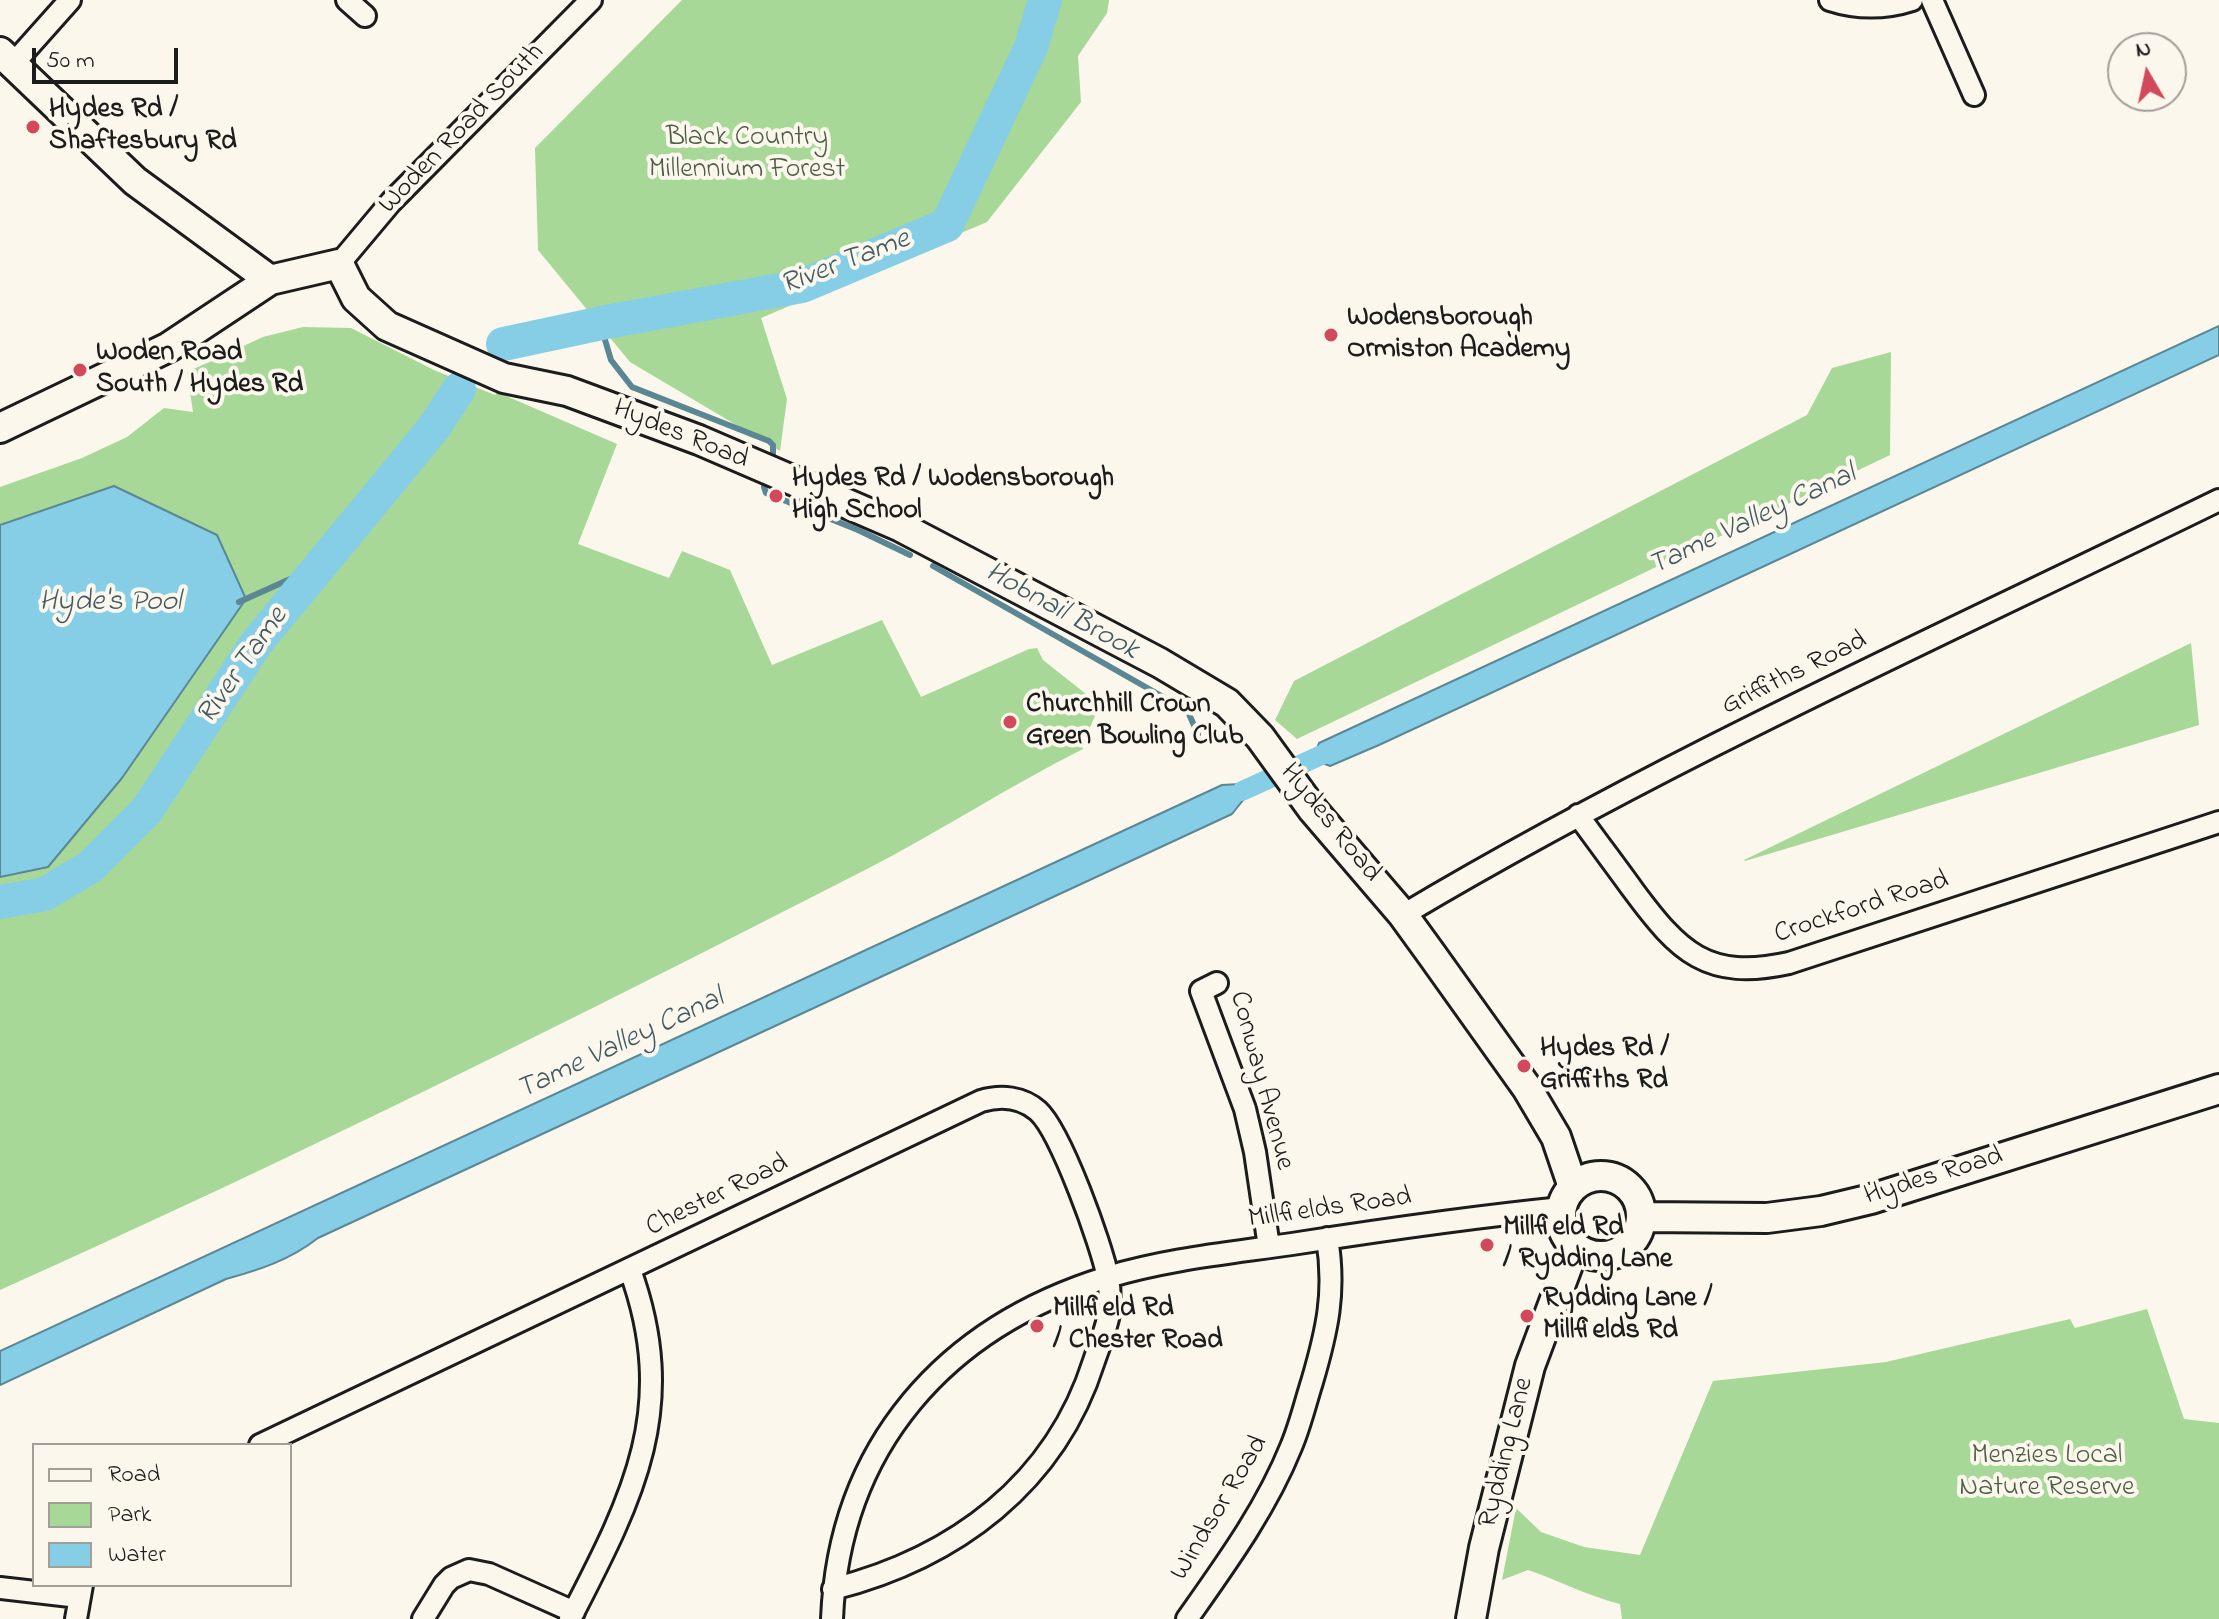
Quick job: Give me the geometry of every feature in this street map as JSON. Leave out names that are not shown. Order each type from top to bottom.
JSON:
[{"type":"street","points":[[70,0],[6,58],[135,181],[270,280]]},
{"type":"street","points":[[347,0],[365,16]]},
{"type":"street","name":"Woden Road South","points":[[339,264],[391,202],[591,0]]},
{"type":"street","points":[[1830,0],[1869,8],[1912,0]]},
{"type":"street","points":[[1932,0],[1974,95]]},
{"type":"street","points":[[0,428],[169,347],[270,280],[339,264]]},
{"type":"street","name":"Hydes Road","points":[[339,264],[356,298],[387,326],[504,378],[567,391],[699,440],[901,527],[1160,663],[1227,703],[1260,737],[1313,810],[1403,915],[1527,1088],[1556,1137],[1568,1197],[1562,1224],[1575,1246]]},
{"type":"street","name":"Griffiths Road","points":[[1403,915],[1578,815],[1677,764],[2219,500]]},
{"type":"street","name":"Crockford Road","points":[[1578,815],[1663,930],[1696,956],[1720,966],[1742,969],[1761,969],[1789,963],[2219,822]]},
{"type":"street","name":"Conway Avenue","points":[[1217,983],[1201,991],[1245,1109],[1255,1152],[1269,1247]]},
{"type":"street","name":"Hydes Road","points":[[1556,1137],[1631,1191],[1641,1217],[1767,1218],[1821,1211],[1871,1199],[2219,1089]]},
{"type":"street","name":"Chester Road","points":[[264,1443],[981,1101],[1012,1098],[1031,1106],[1047,1122],[1079,1190],[1108,1277]]},
{"type":"street","points":[[1568,1197],[1590,1176],[1606,1175]]},
{"type":"street","name":"Millfields Road","points":[[832,1619],[841,1538],[861,1482],[890,1430],[927,1383],[996,1327],[1048,1299],[1108,1277],[1169,1262],[1477,1216],[1568,1197]]},
{"type":"street","points":[[1575,1246],[1600,1255],[1622,1251],[1635,1238],[1641,1217]]},
{"type":"street","name":"Windsor Road","points":[[1187,1619],[1233,1553],[1291,1447],[1325,1339],[1332,1273],[1327,1238]]},
{"type":"street","name":"Rydding Lane","points":[[1471,1619],[1484,1548],[1530,1366],[1575,1246]]},
{"type":"street","points":[[423,1619],[444,1585],[451,1578],[469,1570],[489,1574],[572,1615],[627,1502],[645,1448],[649,1424],[650,1348],[643,1305],[630,1270]]},
{"type":"street","points":[[833,1589],[874,1579],[931,1554],[982,1520],[1027,1478],[1062,1431],[1089,1379],[1108,1319],[1108,1277]]},
{"type":"street","points":[[0,1588],[80,1591],[76,1619]]},
{"type":"green space","name":"Black Country Millennium Forest","points":[[682,0],[1109,0],[1107,13],[1078,56],[1081,102],[987,222],[761,318],[787,399],[780,451],[630,362],[538,250],[535,148]]},
{"type":"green space","points":[[303,327],[351,328],[434,370],[495,395],[497,392],[617,444],[578,544],[669,578],[682,551],[730,570],[772,665],[882,620],[921,697],[1037,648],[1043,660],[1100,705],[1083,749],[893,855],[436,1086],[0,1290],[0,877],[48,867],[114,486],[0,525],[0,487],[82,458],[127,437],[164,408],[193,412],[187,372],[263,337]]},
{"type":"green space","points":[[1891,352],[1890,455],[1297,739],[1275,720],[1294,681],[1807,415],[1832,368]]},
{"type":"green space","points":[[2191,643],[2199,725],[1744,860]]},
{"type":"green space","name":"Menzies Local Nature Reserve","points":[[2147,1309],[2184,1419],[2219,1423],[2219,1619],[1622,1619],[1620,1604],[1528,1570],[1502,1580],[1516,1508],[1541,1532],[1584,1547],[1640,1555],[1713,1381],[1886,1362],[2070,1319],[2075,1328]]},
{"type":"water","points":[[2219,326],[2219,355],[1379,745],[1330,766],[1313,759],[1319,743]]},
{"type":"water","name":"Hyde's Pool","points":[[114,486],[217,535],[246,599],[122,778],[48,867],[0,877],[0,525]]},
{"type":"water","points":[[1256,778],[1267,779],[1262,790],[1244,799],[1232,814],[318,1238],[285,1258],[226,1279],[0,1385],[0,1351],[1222,785],[1240,784]]},
{"type":"waterway","name":"River Tame","points":[[503,344],[802,286],[947,225],[1031,47],[1045,0]]},
{"type":"waterway","name":"Hobnail Brook","points":[[600,323],[611,360],[632,387],[769,441],[773,445],[773,454]]},
{"type":"waterway","name":"River Tame","points":[[0,902],[45,894],[90,867],[147,810],[257,642],[435,426],[459,389]]},
{"type":"waterway","name":"Hobnail Brook","points":[[764,487],[766,493],[910,555]]},
{"type":"waterway","name":"Hobnail Brook","points":[[933,566],[1179,706],[1188,712],[1198,734]]},
{"type":"waterway","points":[[239,602],[317,567]]},
{"type":"waterway","points":[[1242,791],[1337,748]]},
{"type":"place","name":"Hydes Rd / Shaftesbury Rd","points":[[33,127]]},
{"type":"place","name":"Wodensborough Ormiston Academy","points":[[1331,335]]},
{"type":"place","name":"Woden Road South / Hydes Rd","points":[[80,370]]},
{"type":"place","name":"Hydes Rd / Wodensborough High School","points":[[776,496]]},
{"type":"place","name":"Churchhill Crown Green Bowling Club","points":[[1010,722]]},
{"type":"place","name":"Hydes Rd / Griffiths Rd","points":[[1524,1066]]},
{"type":"place","name":"Millfield Rd / Rydding Lane","points":[[1487,1245]]},
{"type":"place","name":"Rydding Lane / Millfields Rd","points":[[1527,1316]]},
{"type":"place","name":"Millfield Rd / Chester Road","points":[[1037,1326]]},
{"type":"water label","name":"Tame Valley Canal","points":[[1753,522]]},
{"type":"water label","name":"Tame Valley Canal","points":[[621,1046]]}]
